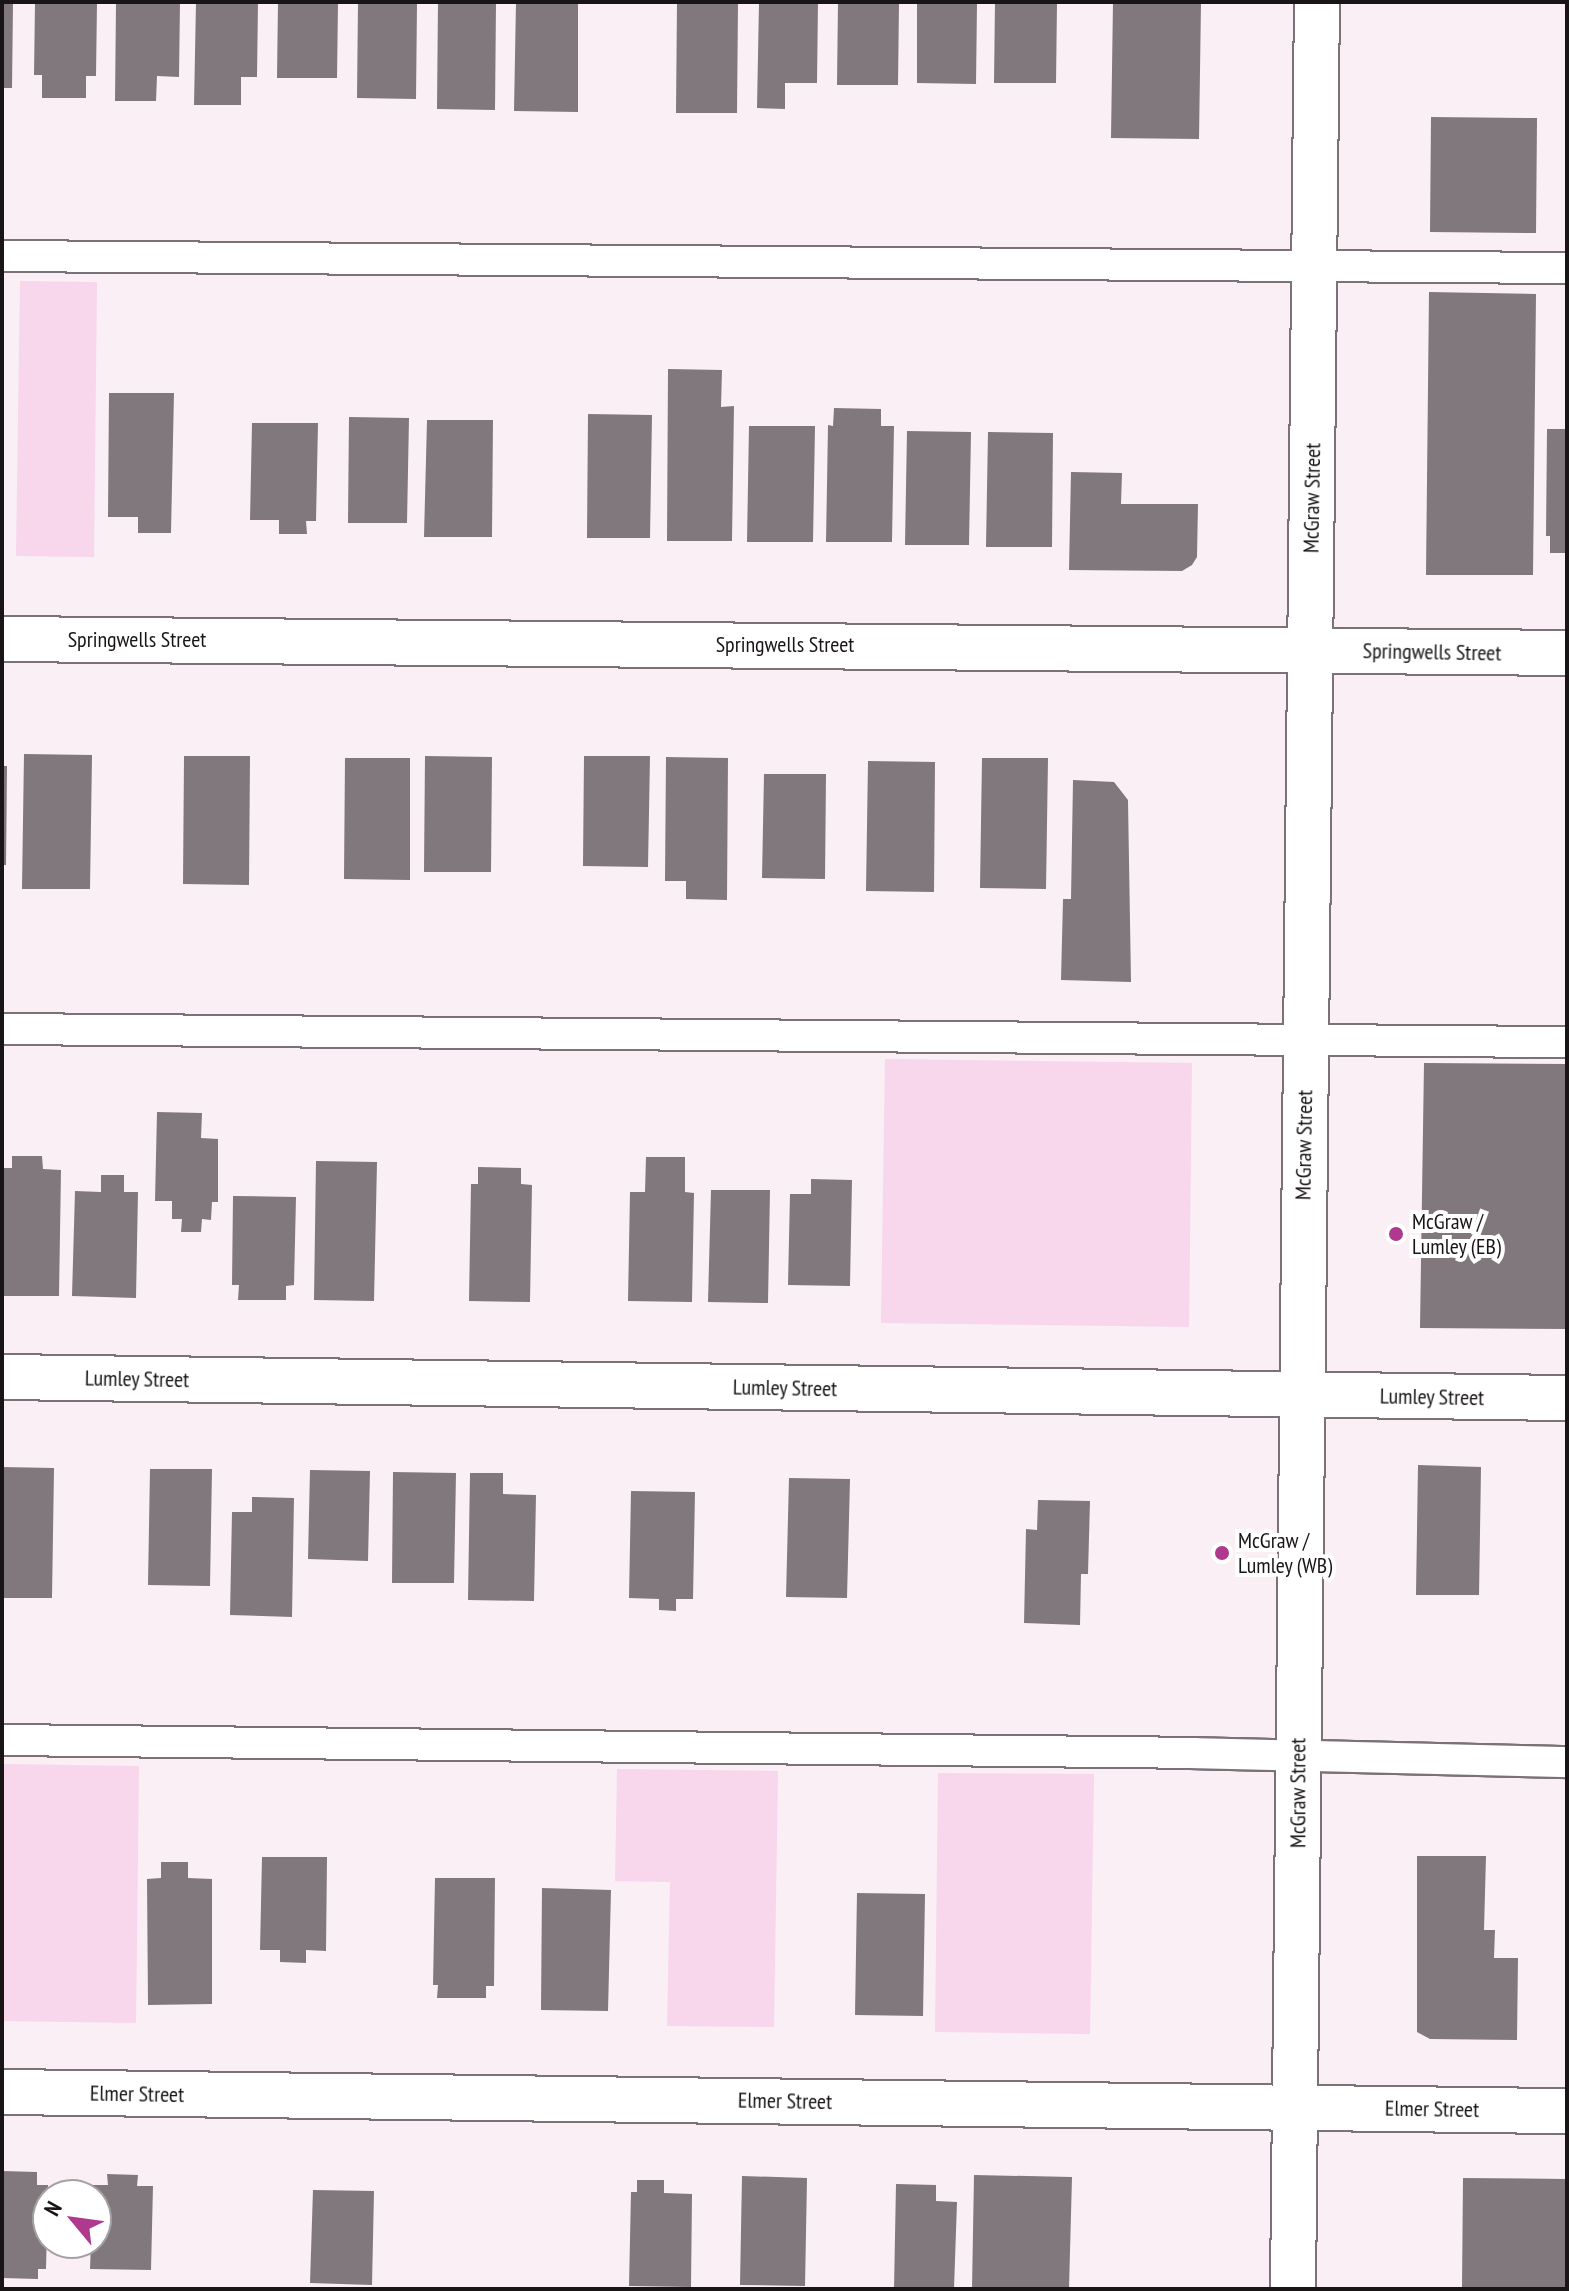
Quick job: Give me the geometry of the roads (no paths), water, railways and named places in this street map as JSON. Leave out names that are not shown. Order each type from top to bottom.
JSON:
[{"type":"street","name":"McGraw Street","points":[[1293,2289],[1317,2]]},
{"type":"street","name":"Springwells Street","points":[[2,639],[1567,653]]},
{"type":"street","name":"Lumley Street","points":[[2,1377],[1567,1398]]},
{"type":"street","name":"Elmer Street","points":[[2,2092],[1567,2111]]},
{"type":"lane","points":[[2,256],[1567,268]]},
{"type":"lane","points":[[2,1029],[1306,1037],[1567,1042]]},
{"type":"lane","points":[[2,1740],[1567,1762]]},
{"type":"place","name":"McGraw / Lumley (EB)","points":[[1396,1234]]},
{"type":"place","name":"McGraw / Lumley (WB)","points":[[1222,1553]]}]
